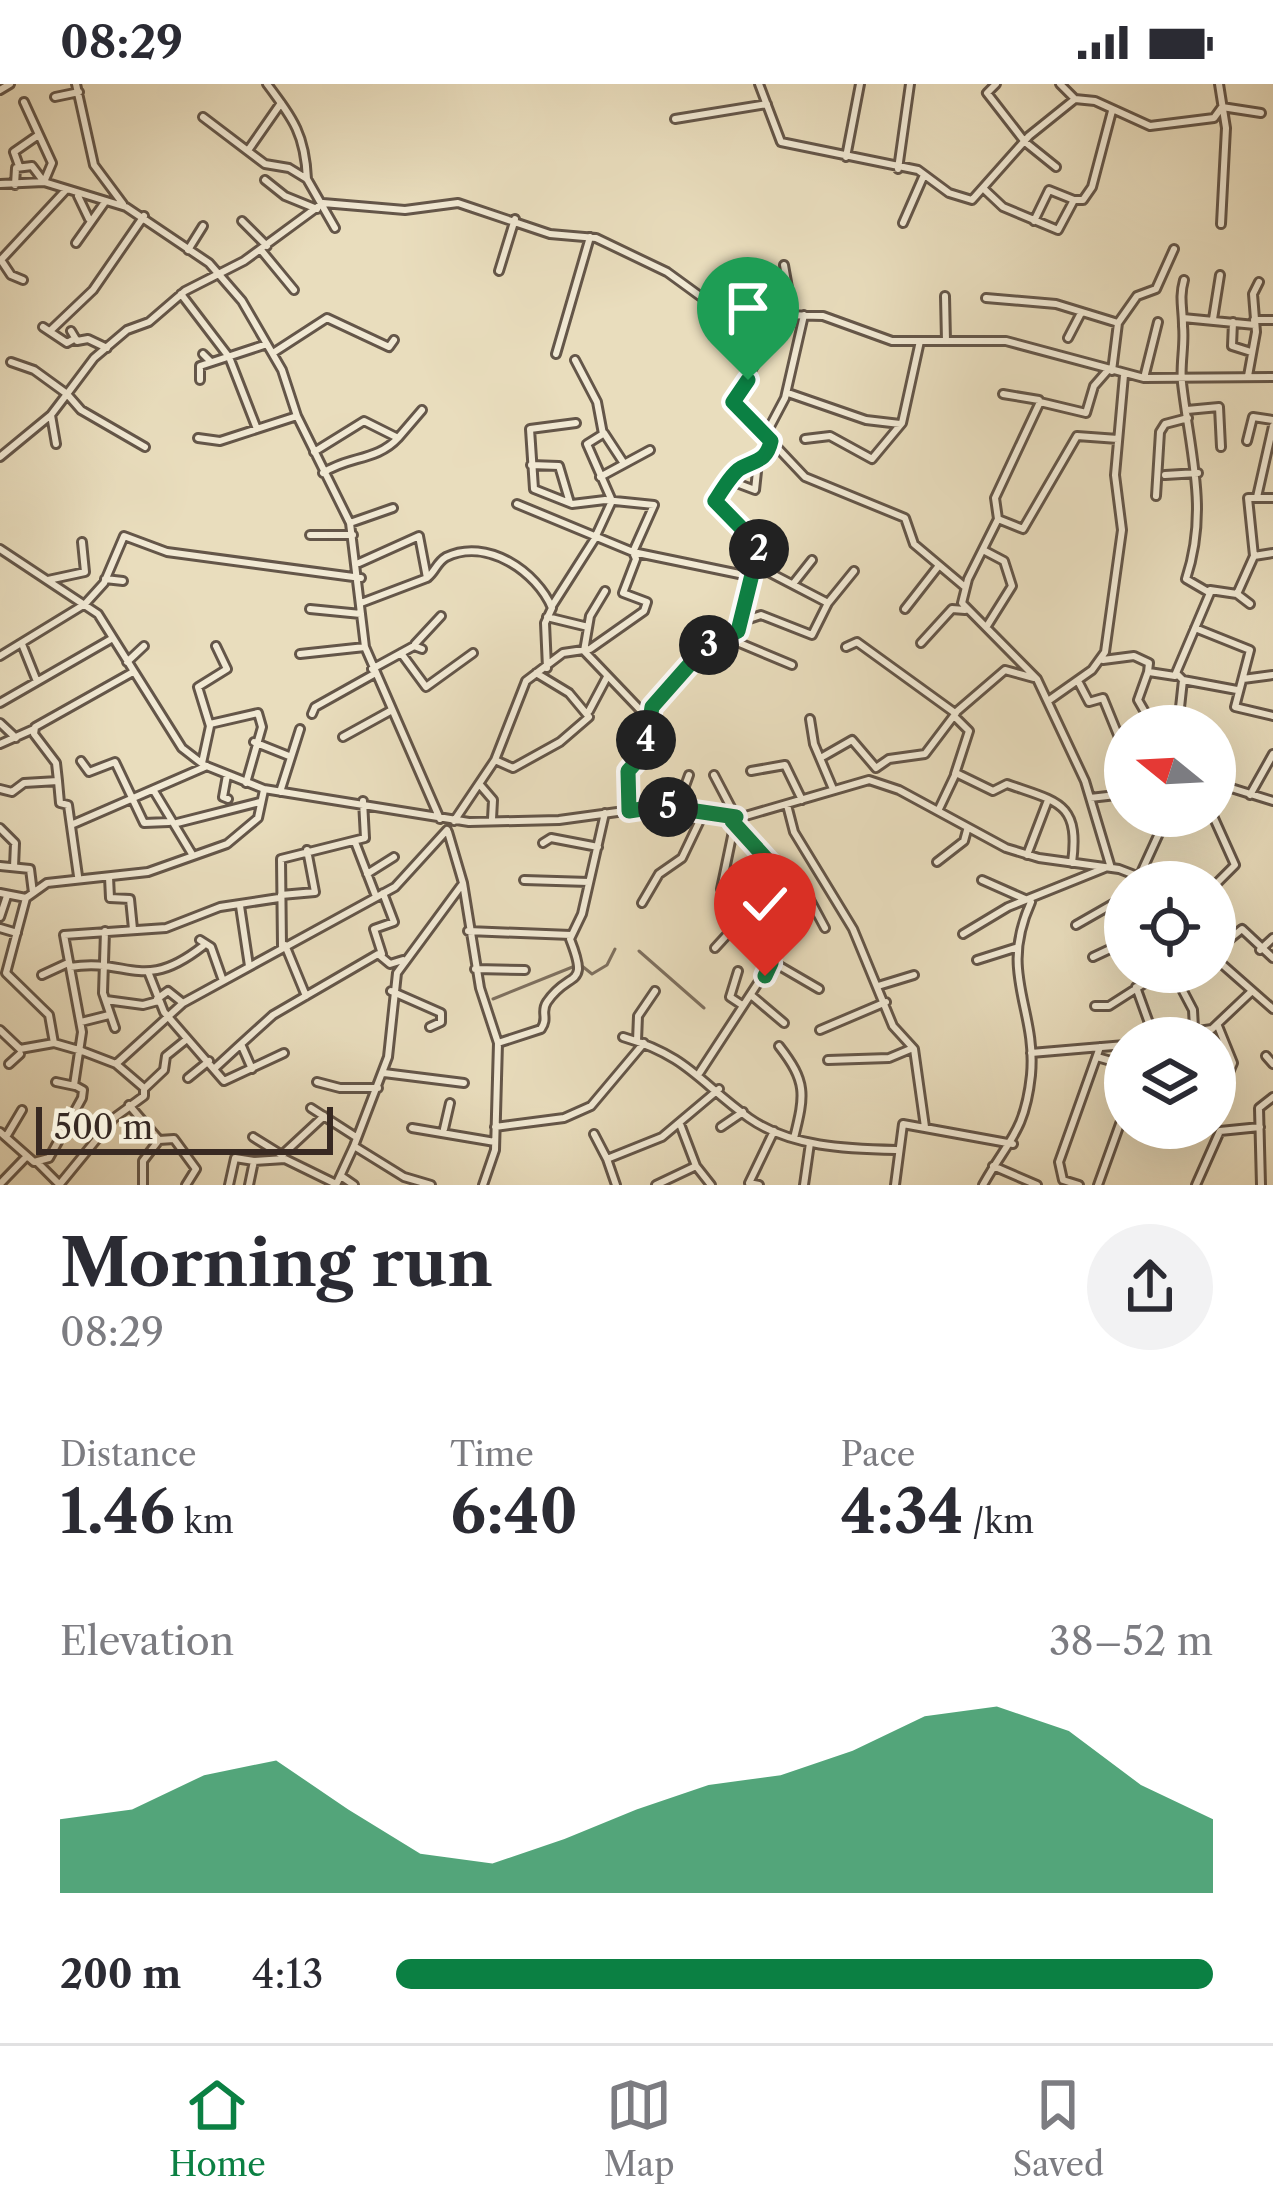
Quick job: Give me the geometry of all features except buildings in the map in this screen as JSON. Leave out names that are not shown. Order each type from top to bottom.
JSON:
[{"type":"street","points":[[0,90],[10,84]]},
{"type":"street","points":[[267,84],[302,133],[309,159],[307,179],[335,228]]},
{"type":"street","points":[[759,84],[781,142],[924,176],[972,200],[1025,142],[1075,99]]},
{"type":"street","points":[[846,157],[860,84]]},
{"type":"street","points":[[898,169],[910,84]]},
{"type":"street","points":[[996,84],[987,93],[1025,142],[1056,167]]},
{"type":"street","points":[[1060,84],[1075,99],[1095,101],[1154,126],[1214,118],[1222,107]]},
{"type":"street","points":[[1219,84],[1221,224]]},
{"type":"street","points":[[56,98],[78,88],[94,165],[125,207]]},
{"type":"street","points":[[24,102],[52,160],[44,182]]},
{"type":"street","points":[[247,150],[281,103]]},
{"type":"street","points":[[675,119],[768,104]]},
{"type":"street","points":[[1222,107],[1261,113]]},
{"type":"street","points":[[1034,221],[1049,190],[1083,200],[1092,187],[1112,111]]},
{"type":"street","points":[[203,118],[266,164],[289,168],[307,179]]},
{"type":"street","points":[[19,167],[14,152],[37,136]]},
{"type":"street","points":[[15,185],[14,171],[19,167],[32,166],[44,182]]},
{"type":"street","points":[[902,223],[924,176]]},
{"type":"street","points":[[265,180],[285,196],[319,207],[405,210],[443,202],[515,219],[550,234],[591,237],[667,272],[719,309],[804,320],[817,316],[885,340],[1006,341],[1144,378],[1273,377]]},
{"type":"street","points":[[0,184],[44,182],[144,216],[218,273],[282,370],[297,416],[350,523],[361,578],[365,647],[373,672],[446,823],[463,883],[475,969],[498,1043],[495,1142],[483,1185]]},
{"type":"street","points":[[23,280],[11,275],[0,261],[65,190]]},
{"type":"street","points":[[985,190],[1003,208],[1058,230],[1074,200]]},
{"type":"street","points":[[78,196],[89,219]]},
{"type":"street","points":[[76,243],[105,202]]},
{"type":"street","points":[[0,458],[51,415],[107,348],[182,294],[264,248],[319,207]]},
{"type":"street","points":[[107,348],[73,335],[67,343],[46,329],[93,290],[144,216]]},
{"type":"street","points":[[499,271],[515,219]]},
{"type":"street","points":[[242,221],[294,290]]},
{"type":"street","points":[[188,250],[203,226]]},
{"type":"street","points":[[556,354],[591,237]]},
{"type":"street","points":[[1003,394],[1086,412],[1094,386],[1110,370],[1118,323],[1137,296],[1156,290],[1174,249]]},
{"type":"street","points":[[784,266],[793,316]]},
{"type":"street","points":[[1213,319],[1220,275]]},
{"type":"street","points":[[1184,280],[1179,307],[1182,378],[1198,473],[1200,526],[1186,579],[1237,594],[1250,604]]},
{"type":"street","points":[[1248,376],[1253,294],[1259,282]]},
{"type":"street","points":[[182,294],[229,357],[256,429]]},
{"type":"street","points":[[945,296],[946,341]]},
{"type":"street","points":[[986,298],[1042,302],[1118,323]]},
{"type":"street","points":[[1068,338],[1081,313]]},
{"type":"street","points":[[774,316],[767,344],[733,402],[805,476],[904,518],[914,543],[964,587]]},
{"type":"street","points":[[273,353],[327,318],[389,347],[394,340]]},
{"type":"street","points":[[1183,318],[1273,320]]},
{"type":"street","points":[[731,481],[755,490],[758,462],[787,392],[787,372],[804,320]]},
{"type":"street","points":[[1144,378],[1158,322]]},
{"type":"street","points":[[1233,322],[1232,346],[1251,352]]},
{"type":"street","points":[[805,439],[830,436],[872,459],[900,424],[920,341]]},
{"type":"street","points":[[200,380],[198,368],[268,344]]},
{"type":"street","points":[[203,354],[211,362]]},
{"type":"street","points":[[575,360],[597,402],[604,433],[623,462]]},
{"type":"street","points":[[11,362],[34,370],[81,410],[145,447]]},
{"type":"street","points":[[282,370],[292,365]]},
{"type":"street","points":[[1101,660],[1122,530],[1118,439],[1124,374]]},
{"type":"street","points":[[787,392],[866,420],[900,424]]},
{"type":"street","points":[[965,610],[964,587],[998,519],[995,497],[1043,400]]},
{"type":"street","points":[[1156,496],[1160,432],[1165,424],[1219,407],[1221,447]]},
{"type":"street","points":[[323,473],[335,464],[383,455],[422,410]]},
{"type":"street","points":[[51,415],[56,444]]},
{"type":"street","points":[[198,438],[220,441],[297,416]]},
{"type":"street","points":[[1246,441],[1253,416],[1273,423],[1257,496]]},
{"type":"street","points":[[314,452],[364,422],[378,423],[398,438]]},
{"type":"street","points":[[576,423],[530,429],[534,489],[570,503],[654,505],[632,552]]},
{"type":"street","points":[[604,433],[587,444],[612,501]]},
{"type":"street","points":[[998,519],[1023,529],[1077,436],[1118,439]]},
{"type":"street","points":[[600,477],[650,450]]},
{"type":"street","points":[[629,811],[627,777],[646,749],[648,718],[705,647],[730,639],[743,622],[758,543],[715,501],[738,468],[758,462]]},
{"type":"street","points":[[531,465],[560,466],[570,503]]},
{"type":"street","points":[[1165,475],[1198,473]]},
{"type":"street","points":[[1237,594],[1254,556],[1248,498],[1273,498]]},
{"type":"street","points":[[547,668],[547,617],[612,501]]},
{"type":"street","points":[[517,504],[632,552],[749,576]]},
{"type":"street","points":[[350,523],[393,508]]},
{"type":"street","points":[[0,656],[86,604],[105,579],[126,535],[167,552],[361,578]]},
{"type":"street","points":[[310,535],[353,536]]},
{"type":"street","points":[[358,563],[419,536],[427,578]]},
{"type":"street","points":[[47,580],[86,572],[82,542]]},
{"type":"street","points":[[0,549],[86,604],[112,638],[164,727],[204,765],[264,789],[363,801],[446,823],[684,808],[734,819],[833,789],[877,782],[967,830],[1027,855],[1104,867]]},
{"type":"street","points":[[985,551],[1004,561],[1012,584],[987,626]]},
{"type":"street","points":[[116,1064],[147,1041],[183,1003],[399,884],[481,786],[524,686],[566,652],[584,651],[646,605],[623,593],[636,559],[632,552]]},
{"type":"street","points":[[1254,556],[1273,553]]},
{"type":"street","points":[[360,603],[427,578],[451,555],[504,559],[530,574],[552,606]]},
{"type":"street","points":[[793,584],[812,560]]},
{"type":"street","points":[[753,564],[828,603]]},
{"type":"street","points":[[905,609],[938,568]]},
{"type":"street","points":[[743,622],[761,615],[810,636],[854,571]]},
{"type":"street","points":[[105,579],[123,581]]},
{"type":"street","points":[[1178,705],[1179,678],[1209,589]]},
{"type":"street","points":[[584,651],[588,627],[605,591]]},
{"type":"street","points":[[920,643],[952,609],[965,610],[987,626],[1037,679],[1090,797],[1106,861]]},
{"type":"street","points":[[310,610],[361,614]]},
{"type":"street","points":[[312,714],[315,707],[400,653],[418,648],[441,616]]},
{"type":"street","points":[[547,617],[588,627]]},
{"type":"street","points":[[1196,628],[1250,650],[1237,690],[1238,711],[1273,716]]},
{"type":"street","points":[[0,703],[112,638]]},
{"type":"street","points":[[730,639],[792,665]]},
{"type":"street","points":[[846,647],[857,642],[969,730],[938,812]]},
{"type":"street","points":[[22,644],[36,679]]},
{"type":"street","points":[[127,662],[144,646]]},
{"type":"street","points":[[204,765],[210,724],[197,690],[226,669],[215,646]]},
{"type":"street","points":[[300,654],[365,647]]},
{"type":"street","points":[[584,651],[648,718]]},
{"type":"street","points":[[400,653],[427,687],[473,653]]},
{"type":"street","points":[[1048,701],[1101,660],[1134,656],[1149,663],[1140,705]]},
{"type":"street","points":[[824,756],[852,740],[876,768],[889,759],[919,756],[1005,670],[1037,679]]},
{"type":"street","points":[[0,744],[133,672]]},
{"type":"street","points":[[1148,672],[1237,690]]},
{"type":"street","points":[[536,674],[588,712]]},
{"type":"street","points":[[1243,679],[1273,675]]},
{"type":"street","points":[[495,760],[511,769],[572,732],[607,677]]},
{"type":"street","points":[[1078,681],[1089,702],[1103,698],[1106,705]]},
{"type":"street","points":[[343,737],[392,710]]},
{"type":"street","points":[[210,724],[258,712],[262,727],[246,783]]},
{"type":"street","points":[[810,719],[814,744],[833,789]]},
{"type":"street","points":[[0,722],[16,738]]},
{"type":"street","points":[[34,729],[56,763],[78,876]]},
{"type":"street","points":[[280,792],[300,729]]},
{"type":"street","points":[[254,742],[290,757]]},
{"type":"street","points":[[1250,795],[1273,754]]},
{"type":"street","points":[[81,761],[89,772],[115,762],[148,825],[260,802]]},
{"type":"street","points":[[70,825],[204,765]]},
{"type":"street","points":[[751,771],[784,765],[802,800]]},
{"type":"street","points":[[955,774],[993,791],[1007,784],[1064,806],[1073,821],[1072,863]]},
{"type":"street","points":[[227,775],[223,797],[228,799]]},
{"type":"street","points":[[684,808],[681,797],[689,775]]},
{"type":"street","points":[[714,776],[734,819],[779,878],[814,904],[825,928]]},
{"type":"street","points":[[0,789],[12,792],[24,783],[58,781]]},
{"type":"street","points":[[481,786],[493,800],[492,820]]},
{"type":"street","points":[[0,917],[4,895],[30,895],[47,883],[78,876],[156,870],[227,844],[258,818],[264,789]]},
{"type":"street","points":[[1236,790],[1273,801]]},
{"type":"street","points":[[154,791],[192,854]]},
{"type":"street","points":[[1090,797],[1104,796]]},
{"type":"street","points":[[1027,855],[1048,800]]},
{"type":"street","points":[[306,996],[284,945],[281,860],[367,835],[363,801]]},
{"type":"street","points":[[787,805],[794,832],[844,914],[893,1026],[913,1048],[925,1127]]},
{"type":"street","points":[[641,903],[659,874],[682,858],[704,812]]},
{"type":"street","points":[[498,1043],[546,1024],[544,1006],[571,984],[580,966],[571,935],[580,920],[605,813]]},
{"type":"street","points":[[721,889],[734,819]]},
{"type":"street","points":[[0,828],[15,843],[14,867]]},
{"type":"street","points":[[937,862],[964,841],[967,830]]},
{"type":"street","points":[[543,843],[551,838],[598,848]]},
{"type":"street","points":[[355,842],[394,922],[374,929],[382,954],[388,963],[406,959]]},
{"type":"street","points":[[308,850],[315,886],[311,895]]},
{"type":"street","points":[[367,874],[394,856]]},
{"type":"street","points":[[0,866],[30,869],[30,895],[6,973],[49,1015],[55,1043]]},
{"type":"street","points":[[963,934],[1104,870]]},
{"type":"street","points":[[109,877],[110,898],[130,899],[133,929]]},
{"type":"street","points":[[715,948],[779,878]]},
{"type":"street","points":[[524,880],[589,882]]},
{"type":"street","points":[[982,880],[1030,901]]},
{"type":"street","points":[[338,1182],[384,1073],[391,991],[406,959],[463,883]]},
{"type":"street","points":[[75,1086],[82,1051],[81,1022],[64,935],[172,927],[211,910],[328,893]]},
{"type":"street","points":[[801,897],[764,955],[819,989]]},
{"type":"street","points":[[983,1185],[1012,1144],[1030,1078],[1031,1052],[1016,985],[1016,948],[1030,901]]},
{"type":"street","points":[[240,906],[249,966]]},
{"type":"street","points":[[1076,925],[1104,909]]},
{"type":"street","points":[[0,928],[16,933]]},
{"type":"street","points":[[1236,935],[1242,929],[1273,958]]},
{"type":"street","points":[[106,931],[106,1000],[115,1028]]},
{"type":"street","points":[[469,931],[571,935]]},
{"type":"street","points":[[1260,950],[1273,938]]},
{"type":"street","points":[[42,975],[69,965],[107,965],[149,974],[202,943],[211,947],[223,981]]},
{"type":"street","points":[[976,960],[1016,948]]},
{"type":"street","points":[[1093,957],[1104,952]]},
{"type":"street","points":[[188,1078],[306,996],[382,954]]},
{"type":"street","points":[[700,1072],[771,963]]},
{"type":"street","points":[[475,969],[525,970]]},
{"type":"street","points":[[738,971],[730,997],[741,1009]]},
{"type":"street","points":[[149,974],[168,1016],[227,1082],[284,1053]]},
{"type":"street","points":[[878,986],[914,975]]},
{"type":"street","points":[[1236,977],[1273,1009]]},
{"type":"street","points":[[106,1000],[142,1005],[172,991],[183,1003]]},
{"type":"street","points":[[391,991],[441,1013],[442,1022],[430,1028]]},
{"type":"street","points":[[494,1127],[564,1118],[591,1106],[640,1042],[638,1016],[655,991]]},
{"type":"street","points":[[1226,1017],[1251,992]]},
{"type":"street","points":[[1095,1006],[1109,1006],[1127,993]]},
{"type":"street","points":[[751,995],[784,1023]]},
{"type":"street","points":[[820,1030],[886,1003]]},
{"type":"street","points":[[81,1022],[109,1015]]},
{"type":"street","points":[[0,1030],[22,1051]]},
{"type":"street","points":[[623,1037],[700,1072],[743,1112],[774,1131],[810,1143],[896,1150]]},
{"type":"street","points":[[22,1110],[3,1134],[60,1185],[129,1105],[144,1096],[144,1088],[164,1070],[166,1056],[188,1040]]},
{"type":"street","points":[[9,1064],[22,1051],[55,1043],[116,1064],[144,1088]]},
{"type":"street","points":[[241,1044],[252,1069]]},
{"type":"street","points":[[779,1046],[793,1060],[803,1086],[794,1138]]},
{"type":"street","points":[[828,1060],[889,1058],[913,1048]]},
{"type":"street","points":[[1031,1052],[1104,1051]]},
{"type":"street","points":[[1099,1052],[1104,1054]]},
{"type":"street","points":[[1079,1185],[1063,1180],[1060,1162],[1099,1052]]},
{"type":"street","points":[[1266,1056],[1273,1064]]},
{"type":"street","points":[[384,1073],[464,1083]]},
{"type":"street","points":[[37,1162],[55,1152],[84,1093],[56,1082]]},
{"type":"street","points":[[317,1082],[340,1088],[378,1088]]},
{"type":"street","points":[[607,1159],[656,1141],[719,1089]]},
{"type":"street","points":[[1261,1185],[1260,1105],[1273,1097]]},
{"type":"street","points":[[444,1130],[450,1103]]},
{"type":"street","points":[[129,1105],[159,1140]]},
{"type":"street","points":[[311,1108],[416,1183],[431,1185]]},
{"type":"street","points":[[721,1127],[743,1112]]},
{"type":"street","points":[[229,1185],[235,1158],[282,1157],[324,1116]]},
{"type":"street","points":[[680,1124],[696,1166],[711,1185]]},
{"type":"street","points":[[895,1185],[903,1124],[1012,1144]]},
{"type":"street","points":[[1196,1185],[1220,1131],[1260,1127]]},
{"type":"street","points":[[412,1128],[495,1142]]},
{"type":"street","points":[[759,1185],[749,1183],[774,1131]]},
{"type":"street","points":[[594,1134],[616,1185]]},
{"type":"street","points":[[253,1137],[282,1157],[354,1185]]},
{"type":"street","points":[[143,1185],[143,1161],[159,1140],[174,1139],[192,1157],[196,1169],[186,1185]]},
{"type":"street","points":[[803,1185],[810,1143]]},
{"type":"street","points":[[1098,1185],[1111,1149]]},
{"type":"street","points":[[0,1184],[26,1157]]},
{"type":"street","points":[[250,1185],[254,1161]]},
{"type":"street","points":[[656,1185],[696,1166]]},
{"type":"street","points":[[993,1166],[1037,1185]]},
{"type":"waterway","points":[[582,966],[592,974],[607,965],[615,949]]},
{"type":"waterway","points":[[639,951],[704,1008]]},
{"type":"waterway","points":[[493,999],[575,966]]},
{"type":"route","points":[[748,380],[733,402],[758,424],[771,441],[770,449],[758,462],[736,470],[715,501],[759,546],[745,592],[743,622],[730,639],[705,647],[652,707],[645,729],[646,749],[630,766],[626,784],[629,811],[662,806],[736,817],[732,821],[740,834],[784,885],[801,897],[764,955],[771,963],[765,976]]}]
